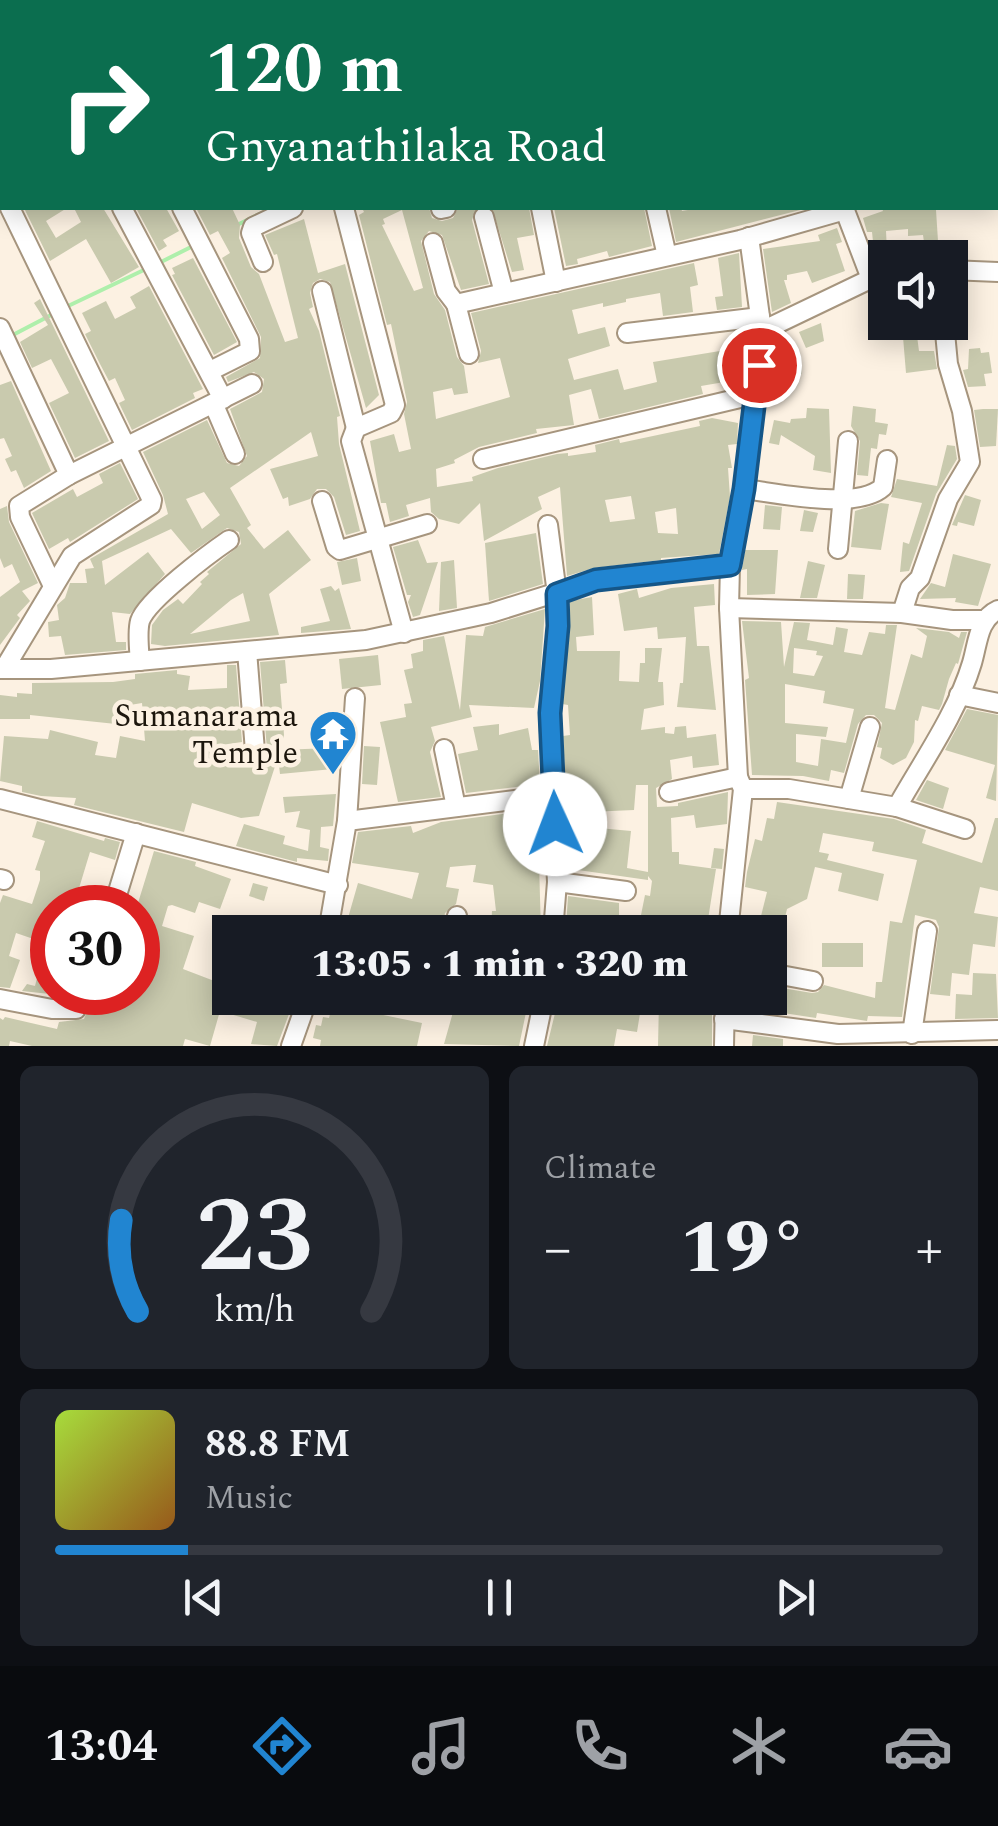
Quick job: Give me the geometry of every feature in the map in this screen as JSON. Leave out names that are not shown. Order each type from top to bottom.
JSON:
[{"type":"street","points":[[2,669],[72,556],[151,505],[152,500],[12,210]]},
{"type":"street","points":[[123,210],[210,371],[234,454]]},
{"type":"street","points":[[183,210],[249,339],[250,351],[210,371]]},
{"type":"street","points":[[262,262],[251,233],[253,227],[289,210]]},
{"type":"street","points":[[345,210],[395,405],[390,412],[356,428],[351,441],[404,633]]},
{"type":"street","points":[[541,210],[556,282]]},
{"type":"street","points":[[656,210],[667,256]]},
{"type":"street","points":[[456,304],[749,237],[842,210]]},
{"type":"street","points":[[846,210],[868,254]]},
{"type":"street","points":[[484,217],[504,293]]},
{"type":"street","points":[[729,915],[741,783],[729,608],[730,565],[758,394],[761,324],[749,237]]},
{"type":"street","points":[[433,243],[446,292],[456,304],[469,354]]},
{"type":"street","points":[[968,271],[998,272]]},
{"type":"street","points":[[626,333],[776,322],[868,280]]},
{"type":"street","points":[[322,290],[356,428]]},
{"type":"street","points":[[4,336],[69,476]]},
{"type":"street","points":[[902,613],[910,588],[920,578],[948,499],[970,462],[946,340]]},
{"type":"street","points":[[53,586],[18,506],[69,476],[252,384]]},
{"type":"street","points":[[483,459],[758,394]]},
{"type":"street","points":[[838,550],[848,442]]},
{"type":"street","points":[[744,489],[842,500],[882,487],[887,460]]},
{"type":"street","points":[[322,501],[340,550],[427,524]]},
{"type":"street","points":[[548,525],[558,626],[550,713],[557,882],[554,915]]},
{"type":"street","points":[[140,661],[142,617],[229,540]]},
{"type":"street","points":[[2,669],[51,669],[366,640],[557,594],[596,580],[730,565]]},
{"type":"street","points":[[729,608],[902,613],[952,620],[991,615],[959,695],[897,807]]},
{"type":"street","points":[[247,651],[255,751]]},
{"type":"street","points":[[959,695],[998,704]]},
{"type":"street","points":[[332,915],[346,821],[355,698]]},
{"type":"street","points":[[849,799],[870,727]]},
{"type":"street","points":[[444,749],[456,807]]},
{"type":"street","points":[[669,792],[741,783],[789,789],[897,807],[965,830]]},
{"type":"street","points":[[346,821],[554,795]]},
{"type":"street","points":[[0,799],[338,885]]},
{"type":"street","points":[[120,885],[136,833]]},
{"type":"street","points":[[557,882],[626,891]]},
{"type":"street","points":[[912,1034],[927,931]]},
{"type":"street","points":[[787,976],[813,981]]},
{"type":"street","points":[[0,999],[30,1005]]},
{"type":"street","points":[[291,1046],[302,1015]]},
{"type":"street","points":[[540,1015],[534,1044],[554,1046]]},
{"type":"street","points":[[724,1015],[724,1046]]},
{"type":"street","points":[[724,1019],[838,1034],[998,1030]]},
{"type":"building","points":[[25,210],[64,210],[46,221],[56,238],[81,222],[75,210],[104,210],[139,267],[111,283],[86,239],[50,261]]},
{"type":"building","points":[[137,210],[167,210],[179,231],[163,240],[167,246],[159,251]]},
{"type":"building","points":[[197,210],[233,210],[240,225],[239,238],[251,267],[259,274],[285,342],[298,338],[277,254],[274,255],[265,235],[304,219],[318,273],[345,264],[379,395],[366,408],[330,282],[320,279],[313,283],[313,307],[309,309],[319,331],[340,416],[339,444],[360,531],[346,535],[334,497],[326,489],[317,489],[310,499],[289,506],[288,497],[283,499],[270,469],[318,456],[311,432],[230,488],[251,525],[247,528],[264,549],[288,530],[311,560],[269,594],[279,635],[151,644],[152,625],[163,610],[178,599],[183,604],[202,584],[207,572],[241,544],[239,532],[227,528],[191,553],[171,529],[102,561],[105,585],[148,552],[165,574],[130,614],[112,612],[116,642],[126,642],[126,650],[65,655],[61,636],[49,637],[48,622],[59,620],[57,605],[65,598],[70,583],[87,583],[85,569],[94,568],[90,559],[168,514],[143,452],[207,420],[227,463],[239,466],[247,456],[230,409],[262,392],[264,379],[254,372],[228,382],[226,377],[260,358],[261,337],[222,258],[230,253],[218,231],[210,235]],"holes":[[[204,492],[220,515],[202,529],[186,499]],[[243,593],[250,621],[190,634]]]},
{"type":"building","points":[[363,210],[402,210],[430,210],[432,218],[442,221],[453,218],[457,210],[475,210],[472,220],[489,284],[461,290],[442,235],[429,231],[421,241],[434,294],[445,310],[457,357],[464,366],[468,393],[454,395],[452,388],[433,392],[436,419],[510,397],[500,358],[478,363],[481,351],[471,313],[694,263],[698,285],[690,287],[693,312],[663,316],[660,293],[572,310],[578,334],[605,327],[610,346],[568,359],[574,380],[618,369],[624,390],[657,382],[653,362],[732,349],[736,380],[701,386],[703,394],[599,419],[591,389],[569,395],[574,425],[536,429],[537,433],[479,447],[454,460],[455,463],[436,469],[437,487],[473,481],[472,477],[498,468],[557,454],[596,452],[595,445],[619,439],[620,443],[700,426],[699,421],[712,418],[738,423],[737,444],[728,445],[732,468],[728,468],[730,497],[719,554],[661,558],[567,576],[560,487],[538,497],[542,509],[484,541],[480,503],[459,524],[439,519],[431,512],[430,498],[406,505],[409,516],[390,522],[386,503],[381,503],[370,441],[394,434],[399,452],[411,449],[404,414],[407,402],[391,324],[387,325],[359,215]],"holes":[[[402,210],[423,288],[414,291],[382,225],[383,219]],[[631,496],[635,519],[610,522],[605,500]],[[676,508],[678,534],[658,533],[655,512]]]},
{"type":"building","points":[[493,210],[529,210],[534,235],[517,238],[524,270],[512,272]]},
{"type":"building","points":[[554,210],[644,210],[652,246],[609,257],[607,251],[566,266]]},
{"type":"building","points":[[669,210],[800,210],[676,242]]},
{"type":"building","points":[[883,210],[936,210],[938,240],[908,236],[908,229],[886,231],[886,240],[873,240],[863,218]]},
{"type":"building","points":[[837,228],[842,242],[836,244],[845,271],[812,283],[807,271],[787,275],[784,280],[791,303],[772,312],[763,249],[820,241],[818,235]]},
{"type":"building","points":[[739,253],[742,307],[717,310],[715,297],[723,296],[718,258]]},
{"type":"building","points":[[193,258],[237,342],[214,355],[172,275],[172,268]]},
{"type":"building","points":[[149,286],[203,389],[193,393],[195,398],[132,430],[119,403],[125,400],[115,378],[109,381],[85,334],[91,331],[82,313],[106,301],[115,319],[136,308],[130,297]]},
{"type":"building","points":[[40,299],[109,441],[75,458],[49,403],[69,393],[51,359],[32,368],[20,342],[48,325],[34,303]]},
{"type":"building","points":[[821,323],[824,341],[806,348],[799,332]]},
{"type":"building","points":[[903,340],[918,340],[919,351],[934,351],[937,369],[906,373]]},
{"type":"building","points":[[980,348],[981,353],[989,352],[992,373],[984,374],[986,386],[968,387],[963,370],[968,369],[969,349]]},
{"type":"building","points":[[798,350],[802,374],[787,377],[786,352]]},
{"type":"building","points":[[11,381],[51,471],[24,488],[16,470],[11,472],[5,459],[12,456],[4,438],[0,439],[0,385]]},
{"type":"building","points":[[853,406],[876,409],[875,422],[888,424],[886,435],[879,434],[877,449],[871,448],[868,476],[857,475],[860,441],[851,426]]},
{"type":"building","points":[[807,408],[829,409],[831,473],[813,470],[815,456],[781,435],[779,445],[769,443],[774,420],[790,423],[791,419],[806,418]]},
{"type":"building","points":[[998,409],[996,446],[980,447],[974,410]]},
{"type":"building","points":[[947,445],[955,446],[957,459],[936,494],[909,571],[900,572],[903,542],[909,544],[922,503],[891,497],[897,479],[937,486]]},
{"type":"building","points":[[120,463],[138,499],[70,542],[68,538],[49,549],[32,513],[73,489],[77,497],[103,483],[99,474]]},
{"type":"building","points":[[965,495],[981,500],[974,526],[958,522],[957,526],[952,525]]},
{"type":"building","points":[[889,504],[881,550],[851,547],[855,511]]},
{"type":"building","points":[[765,505],[782,507],[780,530],[763,529]]},
{"type":"building","points":[[7,506],[9,522],[38,583],[22,591],[30,601],[0,645],[0,597],[20,582],[12,564],[4,568],[0,558],[0,509]]},
{"type":"building","points":[[804,510],[818,513],[813,532],[800,531]]},
{"type":"building","points":[[536,533],[543,584],[489,601],[485,543]]},
{"type":"building","points":[[418,540],[427,563],[438,562],[420,615],[413,617],[408,602],[411,595],[407,595],[393,547]]},
{"type":"building","points":[[745,550],[778,550],[775,594],[747,595],[747,569],[742,570]]},
{"type":"building","points":[[953,554],[991,564],[978,606],[955,602],[956,598],[920,599],[931,583],[945,587]]},
{"type":"building","points":[[357,558],[361,581],[342,585],[337,562]]},
{"type":"building","points":[[454,560],[457,608],[439,611],[441,562]]},
{"type":"building","points":[[808,561],[825,565],[817,598],[800,598]]},
{"type":"building","points":[[848,574],[865,575],[863,599],[847,599]]},
{"type":"building","points":[[714,584],[715,605],[694,607],[697,646],[709,646],[716,710],[677,707],[686,637],[658,639],[657,627],[624,631],[618,594],[637,589],[639,598],[671,588]]},
{"type":"building","points":[[331,586],[335,591],[339,588],[351,629],[301,633],[301,627],[330,621],[320,589]]},
{"type":"building","points":[[592,597],[594,635],[576,637],[577,651],[620,651],[619,681],[639,682],[645,648],[662,648],[658,682],[663,682],[664,705],[644,709],[641,730],[665,727],[665,733],[674,734],[675,727],[686,726],[687,738],[716,734],[719,765],[693,768],[692,756],[670,760],[672,779],[656,788],[657,807],[678,806],[728,792],[727,824],[696,828],[694,815],[671,818],[672,852],[679,852],[679,864],[716,869],[709,915],[641,915],[645,895],[650,896],[652,881],[648,876],[648,880],[571,869],[575,844],[568,843],[567,825],[631,831],[627,868],[648,872],[648,785],[636,785],[634,810],[567,813],[563,736],[570,735],[568,705],[562,704],[570,601]]},
{"type":"building","points":[[545,609],[534,708],[469,705],[472,717],[431,727],[435,741],[430,752],[441,797],[398,802],[380,722],[406,717],[404,704],[412,703],[404,670],[413,668],[411,654],[423,651],[423,640],[444,636],[460,710],[466,635],[483,636],[485,627]]},
{"type":"building","points":[[742,621],[781,622],[784,667],[794,622],[810,623],[807,640],[833,645],[836,627],[848,629],[844,652],[862,655],[869,632],[885,634],[886,625],[897,625],[885,708],[895,710],[911,654],[922,658],[927,636],[916,628],[949,632],[959,638],[961,632],[967,632],[942,704],[939,710],[922,706],[906,758],[893,765],[880,758],[882,748],[877,747],[882,723],[874,715],[866,715],[858,724],[844,773],[831,770],[829,781],[752,775],[745,680],[749,678]],"holes":[[[794,648],[817,651],[816,655],[823,656],[814,676],[793,673]],[[785,684],[825,691],[823,703],[854,709],[846,743],[821,739],[818,766],[796,762],[796,734],[826,737],[828,727],[785,723]]]},
{"type":"building","points":[[378,655],[381,685],[342,689],[339,659]]},
{"type":"building","points":[[285,660],[287,683],[280,684],[284,735],[280,750],[330,748],[333,769],[280,774],[278,757],[259,816],[241,818],[192,803],[184,832],[74,805],[76,798],[22,792],[22,786],[0,781],[4,736],[48,739],[50,730],[98,742],[95,755],[116,758],[120,736],[145,741],[142,703],[118,707],[116,724],[30,715],[30,719],[0,719],[0,695],[32,694],[32,683],[113,682],[135,679],[135,674],[177,670],[177,674],[190,676],[188,690],[227,688],[227,665],[236,665],[242,742],[221,745],[226,764],[263,764],[267,750],[260,662]]},
{"type":"building","points":[[967,709],[998,715],[996,801],[986,798],[995,765],[945,750]]},
{"type":"building","points":[[499,724],[499,735],[528,728],[532,750],[538,750],[540,784],[466,793],[458,754],[478,750],[473,727]]},
{"type":"building","points":[[364,746],[380,747],[377,785],[362,784]]},
{"type":"building","points":[[927,780],[949,788],[943,809],[916,800]]},
{"type":"building","points":[[336,794],[333,826],[321,827],[320,847],[329,849],[328,861],[297,858],[297,862],[236,846],[244,824],[285,836],[283,844],[308,851],[310,830],[296,827],[300,811],[285,813],[283,797]]},
{"type":"building","points":[[777,802],[894,819],[926,830],[922,843],[982,863],[998,818],[998,891],[980,887],[974,913],[998,917],[995,947],[973,944],[969,975],[952,973],[950,996],[930,994],[939,927],[936,920],[915,915],[902,1017],[868,1016],[867,1021],[817,1013],[816,1018],[787,1014],[787,989],[812,993],[824,985],[875,998],[876,982],[882,982],[890,921],[902,923],[917,860],[872,851],[874,842],[823,833],[819,852],[829,854],[827,860],[884,874],[878,901],[838,891],[842,873],[815,867],[807,899],[787,909],[786,915],[761,915],[767,892],[745,887],[755,839],[762,841],[767,818],[774,819]]},
{"type":"building","points":[[541,809],[544,863],[539,863],[541,915],[492,915],[496,911],[493,885],[473,882],[476,865],[472,865],[450,867],[446,887],[459,889],[456,904],[445,915],[349,915],[358,883],[412,899],[419,873],[352,863],[358,832],[411,826],[413,833],[441,822]]},
{"type":"building","points":[[37,821],[120,842],[115,860],[90,852],[80,885],[38,885],[40,871],[35,870],[45,841],[32,837]]},
{"type":"building","points":[[714,848],[724,849],[722,869],[711,868]]},
{"type":"building","points":[[154,851],[196,862],[195,866],[231,879],[220,909],[199,902],[195,913],[168,906],[162,926],[194,936],[183,969],[212,980],[212,1015],[219,1015],[210,1046],[185,1039],[183,1046],[32,1046],[10,1041],[9,1046],[0,1046],[0,1018],[5,1017],[57,1029],[59,1022],[84,1019],[86,1015],[160,1015],[160,885],[144,885]]},
{"type":"building","points":[[253,883],[268,887],[264,901],[249,896]]},
{"type":"building","points":[[3,895],[30,903],[30,938],[16,933],[9,956],[20,960],[10,988],[0,987]]},
{"type":"building","points":[[568,896],[619,903],[619,915],[567,915]]},
{"type":"building","points":[[822,943],[863,943],[863,967],[822,967]]},
{"type":"building","points":[[973,973],[996,974],[998,1018],[955,1019],[956,994],[972,995]]},
{"type":"building","points":[[233,1015],[289,1015],[277,1046],[251,1044],[257,1022]]},
{"type":"building","points":[[383,1015],[422,1023],[417,1046],[320,1046],[321,1040],[313,1038],[316,1025],[321,1026],[323,1017]]},
{"type":"building","points":[[452,1015],[525,1015],[519,1046],[444,1044]]},
{"type":"building","points":[[555,1015],[640,1015],[637,1032],[617,1029],[614,1046],[547,1046]]},
{"type":"building","points":[[659,1015],[712,1015],[712,1046],[658,1046]]},
{"type":"building","points":[[753,1035],[783,1039],[783,1046],[752,1046]]},
{"type":"waterway","points":[[237,225],[268,210]]},
{"type":"waterway","points":[[157,264],[193,246]]},
{"type":"waterway","points":[[66,307],[148,268]]},
{"type":"waterway","points":[[9,337],[53,314]]},
{"type":"place","name":"Sumanarama Temple","points":[[333,776]]},
{"type":"route","points":[[555,824],[550,713],[557,594],[596,580],[730,565],[758,394],[759,365]]}]
